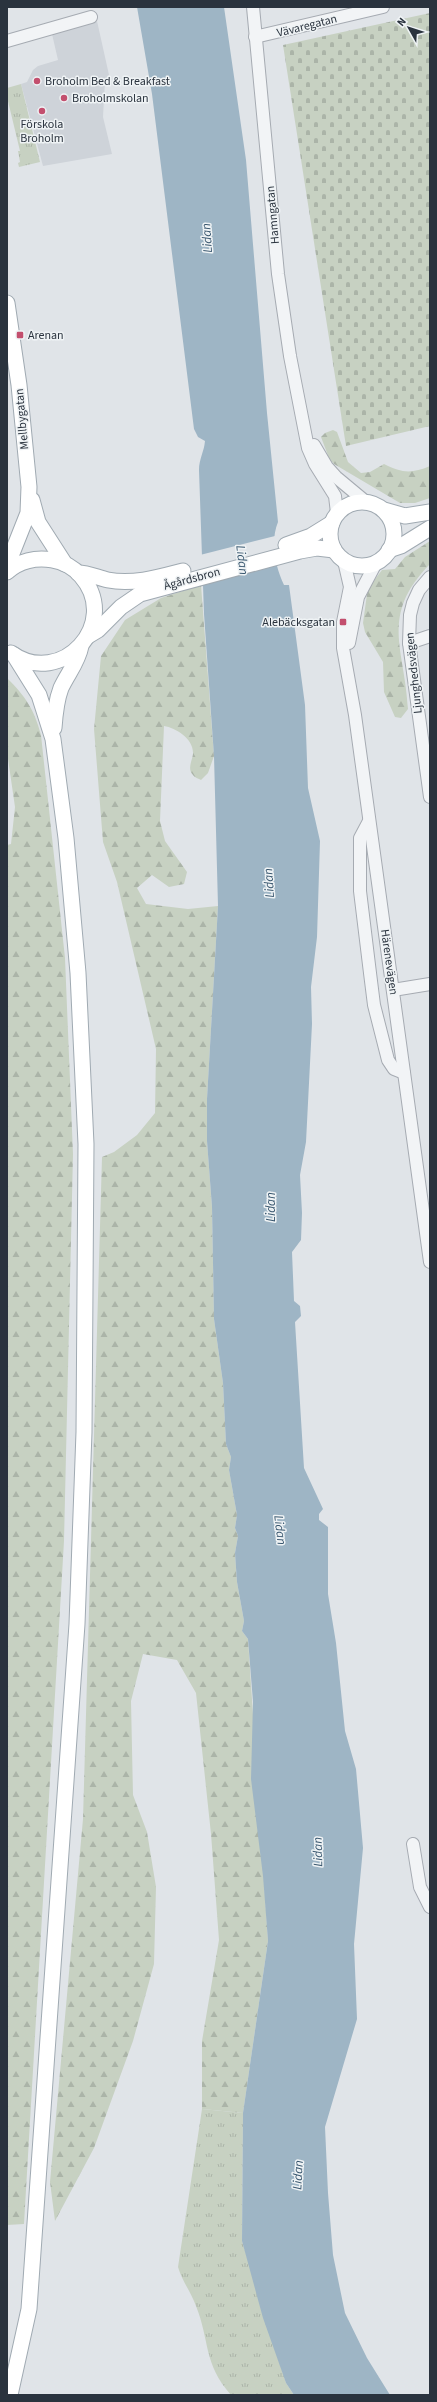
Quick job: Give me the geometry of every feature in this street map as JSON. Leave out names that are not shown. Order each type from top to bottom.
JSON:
[{"type":"main road","name":"Mellbygatan","points":[[7,303],[20,385],[29,487],[28,513],[7,566]]},
{"type":"main road","name":"Mellbygatan","points":[[29,487],[38,522],[65,564]]},
{"type":"main road","points":[[430,512],[405,516],[384,510],[366,502],[350,504],[334,518],[330,537],[339,555],[359,566],[376,563],[390,550],[402,546],[430,528]]},
{"type":"main road","points":[[384,510],[394,529],[393,542],[390,550]]},
{"type":"main road","name":"Ågårdsbron","points":[[78,573],[88,573],[109,580],[123,581],[175,578],[297,546],[319,532],[334,518]]},
{"type":"main road","name":"Ågårdsbron","points":[[297,546],[317,548],[339,555]]},
{"type":"main road","points":[[7,572],[19,564],[37,559],[52,560],[65,564],[86,581],[94,603],[92,626],[78,660],[61,689],[55,709],[53,739]]},
{"type":"main road","name":"Ågårdsbron","points":[[10,652],[31,662],[50,663],[67,657],[98,630],[121,607],[135,598],[175,578]]},
{"type":"main road","points":[[10,652],[39,694],[53,739],[66,838],[78,973],[86,1144],[84,1432],[77,1624],[29,2309],[10,2395]]},
{"type":"street","name":"Hamngatan","points":[[253,7],[278,274],[289,352],[304,422]]},
{"type":"street","name":"Vävaregatan","points":[[255,37],[382,7]]},
{"type":"street","points":[[7,41],[91,17]]},
{"type":"street","points":[[304,422],[327,466],[366,502]]},
{"type":"street","points":[[304,422],[305,436],[312,458],[334,496],[334,518]]},
{"type":"street","name":"Härenevägen","points":[[339,555],[350,587],[342,627],[343,648],[347,662],[430,1262]]},
{"type":"street","name":"Härenevägen","points":[[347,662],[352,623],[358,597],[376,563]]},
{"type":"street","name":"Ljunghedsvägen","points":[[430,578],[419,590],[413,603],[410,615],[408,643],[425,728],[430,797]]},
{"type":"street","points":[[408,643],[430,636]]},
{"type":"street","points":[[369,821],[360,838],[360,891],[374,1005],[388,1060],[394,1069],[404,1073]]},
{"type":"street","points":[[393,990],[430,984]]},
{"type":"street","points":[[413,1844],[420,1887],[430,1907]]},
{"type":"shaded area","name":"Broholmskolan","points":[[97,21],[109,75],[105,81],[103,117],[112,154],[43,166],[21,84],[27,82],[33,70],[38,66],[58,60],[52,34]]},
{"type":"green space","points":[[430,13],[430,426],[346,446],[283,45]]},
{"type":"green space","points":[[21,84],[40,162],[19,167],[18,163],[20,162],[18,151],[20,151],[7,97],[7,88]]},
{"type":"green space","points":[[333,430],[337,432],[348,462],[361,473],[370,472],[384,464],[401,471],[412,471],[430,466],[430,498],[415,503],[400,503],[334,464],[329,458],[321,437],[325,433]]},
{"type":"green space","points":[[430,541],[430,564],[414,583],[405,600],[400,617],[400,650],[408,709],[401,718],[395,717],[384,692],[383,662],[365,632],[363,623],[367,594],[372,583],[382,570],[395,569],[405,557]]},
{"type":"green space","points":[[201,585],[214,756],[208,773],[201,780],[195,777],[190,770],[193,754],[191,744],[179,732],[164,726],[160,821],[165,841],[187,872],[184,884],[169,887],[152,875],[137,888],[146,904],[188,909],[218,906],[207,1099],[207,1141],[212,1207],[214,1319],[223,1383],[226,1444],[231,1457],[229,1470],[237,1515],[235,1528],[238,1536],[235,1553],[237,1582],[244,1621],[242,1631],[248,1639],[268,1941],[243,2113],[202,2109],[202,2041],[219,1940],[211,1834],[196,1693],[177,1660],[143,1654],[131,1701],[133,1795],[147,1832],[156,1887],[154,1964],[133,2041],[94,2148],[55,2221],[50,2182],[83,1819],[102,1157],[114,1152],[137,1135],[155,1113],[156,1049],[117,882],[103,842],[94,729],[101,656],[125,620],[161,598]]},
{"type":"green space","points":[[7,678],[28,704],[41,735],[65,958],[73,1154],[64,1541],[24,2224],[7,2225],[7,845],[11,844],[15,807],[7,752]]},
{"type":"green space","points":[[202,2109],[243,2113],[242,2241],[286,2383],[294,2395],[231,2395],[222,2383],[211,2362],[196,2306],[178,2267]]},
{"type":"water","name":"Lidan","points":[[137,7],[224,7],[246,160],[267,413],[278,522],[274,538],[274,546],[278,570],[284,585],[289,585],[305,705],[308,788],[320,841],[317,937],[311,987],[312,1024],[306,1142],[300,1175],[302,1213],[301,1240],[292,1252],[294,1301],[300,1306],[301,1316],[295,1322],[304,1468],[323,1509],[319,1514],[319,1520],[328,1527],[328,1594],[336,1643],[345,1731],[356,1769],[363,1848],[354,1944],[357,2019],[325,2127],[333,2255],[345,2313],[367,2358],[390,2395],[294,2395],[286,2383],[263,2318],[242,2241],[243,2113],[268,1941],[263,1876],[251,1779],[253,1702],[248,1639],[242,1631],[244,1621],[237,1582],[235,1553],[238,1536],[235,1528],[237,1515],[229,1470],[231,1457],[226,1444],[223,1383],[214,1319],[212,1207],[207,1141],[207,1099],[218,906],[214,756],[204,614],[199,470],[205,441],[198,437],[194,429],[152,94]]},
{"type":"pier","points":[[275,536],[278,563],[201,582],[200,555]]},
{"type":"place","name":"Broholm Bed & Breakfast","points":[[37,81]]},
{"type":"place","name":"Broholmskolan","points":[[64,98]]},
{"type":"place","name":"Förskola Broholm","points":[[42,111]]},
{"type":"place","name":"Arenan","points":[[20,335]]},
{"type":"place","name":"Alebäcksgatan","points":[[343,622]]}]
